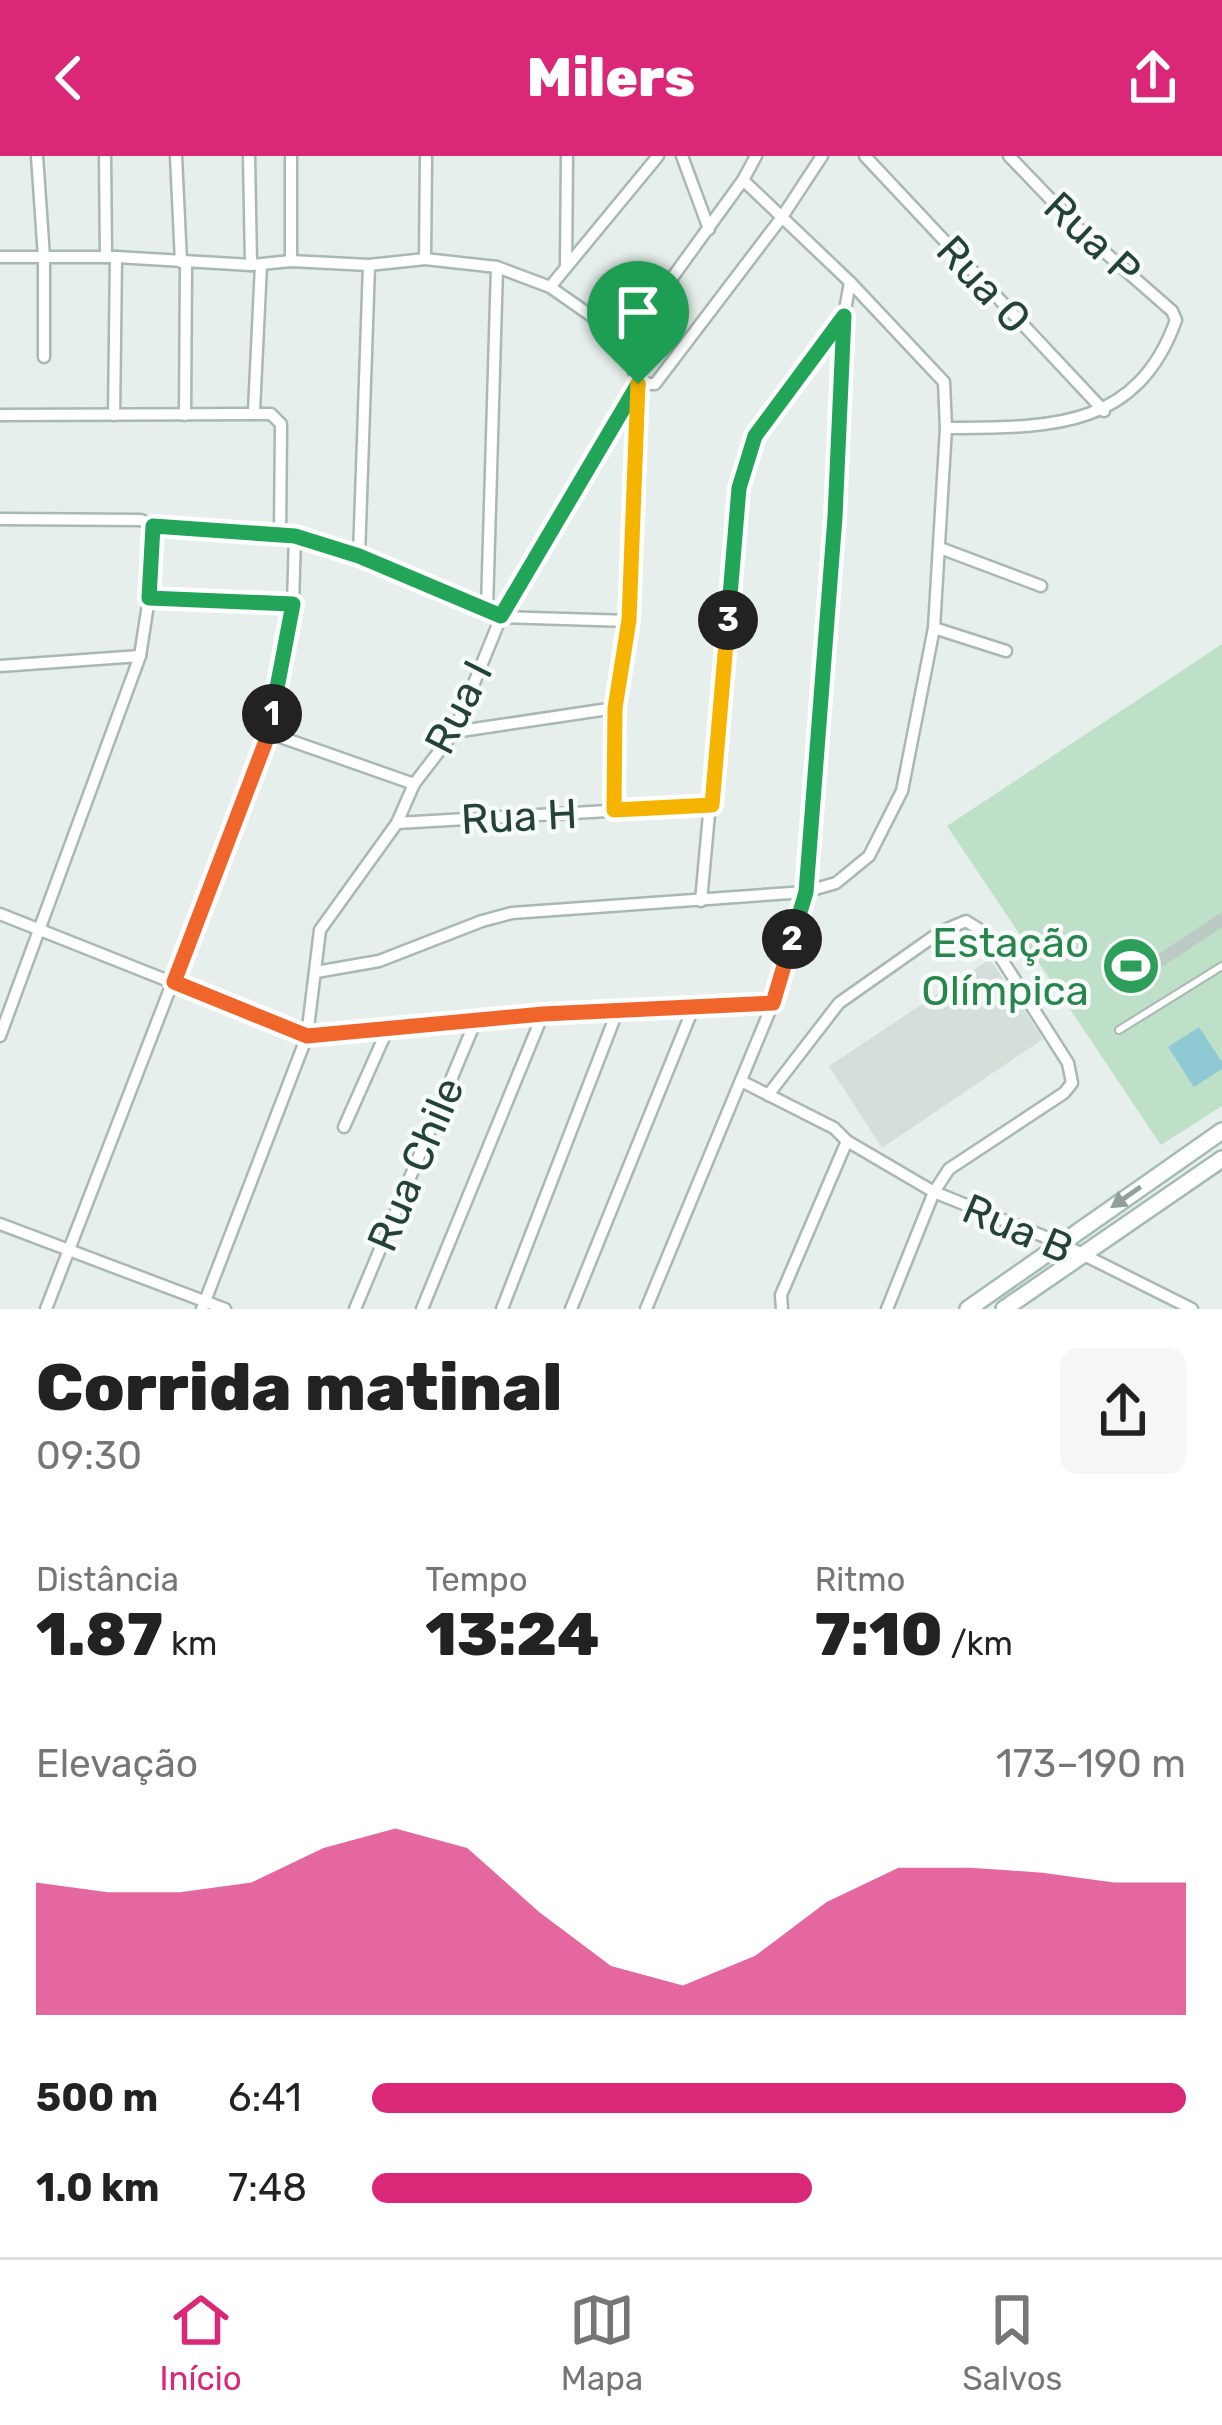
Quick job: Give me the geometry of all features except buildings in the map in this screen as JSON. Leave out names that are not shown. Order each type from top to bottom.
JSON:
[{"type":"street","points":[[37,156],[44,357]]},
{"type":"street","points":[[105,156],[114,415]]},
{"type":"street","points":[[176,156],[184,263],[184,415]]},
{"type":"street","points":[[248,156],[256,265],[254,411]]},
{"type":"street","points":[[291,156],[291,260]]},
{"type":"street","points":[[425,259],[426,156]]},
{"type":"street","points":[[566,267],[567,156]]},
{"type":"street","points":[[550,287],[658,156]]},
{"type":"street","points":[[682,156],[709,229]]},
{"type":"street","points":[[625,343],[756,156]]},
{"type":"street","points":[[638,384],[655,384],[782,217],[822,156]]},
{"type":"street","name":"Rua O","points":[[865,156],[1104,411]]},
{"type":"street","name":"Rua P","points":[[1009,156],[1084,234],[1172,310],[1176,320],[1162,352],[1104,411]]},
{"type":"street","points":[[316,972],[379,961],[512,914],[806,892],[851,873],[869,856],[887,827],[902,790],[934,628],[946,428],[944,382],[850,282],[743,180]]},
{"type":"street","points":[[0,257],[256,265],[291,260],[369,265],[425,259],[497,267],[550,287],[625,343],[638,384],[629,620],[615,708],[614,810]]},
{"type":"street","points":[[359,556],[369,265]]},
{"type":"street","points":[[488,608],[497,267]]},
{"type":"street","points":[[646,1309],[773,1003],[806,892],[850,282]]},
{"type":"street","points":[[700,902],[739,488],[755,436],[844,316]]},
{"type":"street","name":"Rua I","points":[[203,1305],[307,1036],[320,930],[397,823],[414,784],[454,732],[501,616],[638,384]]},
{"type":"street","points":[[0,416],[254,411],[278,418],[280,536]]},
{"type":"street","points":[[946,428],[1022,428],[1104,411]]},
{"type":"street","points":[[0,519],[141,520],[153,526],[295,536],[359,556],[501,616],[629,620]]},
{"type":"street","points":[[0,1036],[140,656],[153,526]]},
{"type":"street","points":[[46,1309],[269,733],[293,604],[295,536]]},
{"type":"street","points":[[940,548],[1041,586]]},
{"type":"street","points":[[149,598],[293,604]]},
{"type":"street","points":[[934,628],[1006,651]]},
{"type":"street","points":[[0,666],[140,656]]},
{"type":"street","points":[[454,732],[615,708]]},
{"type":"street","points":[[269,733],[414,784]]},
{"type":"street","name":"Rua H","points":[[397,823],[712,805]]},
{"type":"street","points":[[0,914],[307,1036],[543,1014],[773,1003]]},
{"type":"street","points":[[768,1095],[839,1003],[954,924],[966,921],[978,927],[1068,1063],[1072,1083],[1052,1103],[949,1169],[934,1192],[887,1309]]},
{"type":"street","points":[[571,1309],[694,1006]]},
{"type":"street","points":[[502,1309],[617,1012]]},
{"type":"street","points":[[422,1309],[543,1014]]},
{"type":"street","name":"Rua Chile","points":[[355,1309],[476,1020]]},
{"type":"street","points":[[344,1127],[389,1025]]},
{"type":"street","name":"Rua B","points":[[741,1081],[834,1128],[847,1141],[934,1192],[1060,1243],[1166,1303],[1192,1309]]},
{"type":"street","points":[[968,1309],[1222,1131]]},
{"type":"street","points":[[782,1309],[782,1295],[847,1141]]},
{"type":"street","points":[[1004,1309],[1222,1160]]},
{"type":"street","points":[[0,1223],[203,1305],[225,1309]]},
{"type":"lane","points":[[1119,1030],[1222,966]]},
{"type":"shaded area","points":[[990,959],[1043,1039],[882,1148],[829,1066]]},
{"type":"green space","name":"Estação Olímpica","points":[[1222,644],[1222,1106],[1161,1145],[947,826]]},
{"type":"water","points":[[1199,1027],[1222,1069],[1194,1087],[1168,1047]]},
{"type":"place","name":"Estação Olímpica","points":[[1131,966]]},
{"type":"route","points":[[844,316],[835,517],[806,892],[773,1003],[543,1014],[307,1036],[174,982],[269,733],[293,604],[149,598],[153,526],[295,536],[359,556],[501,616],[638,384],[629,620],[615,708],[614,810],[712,805],[739,488],[755,436],[844,316]]}]
